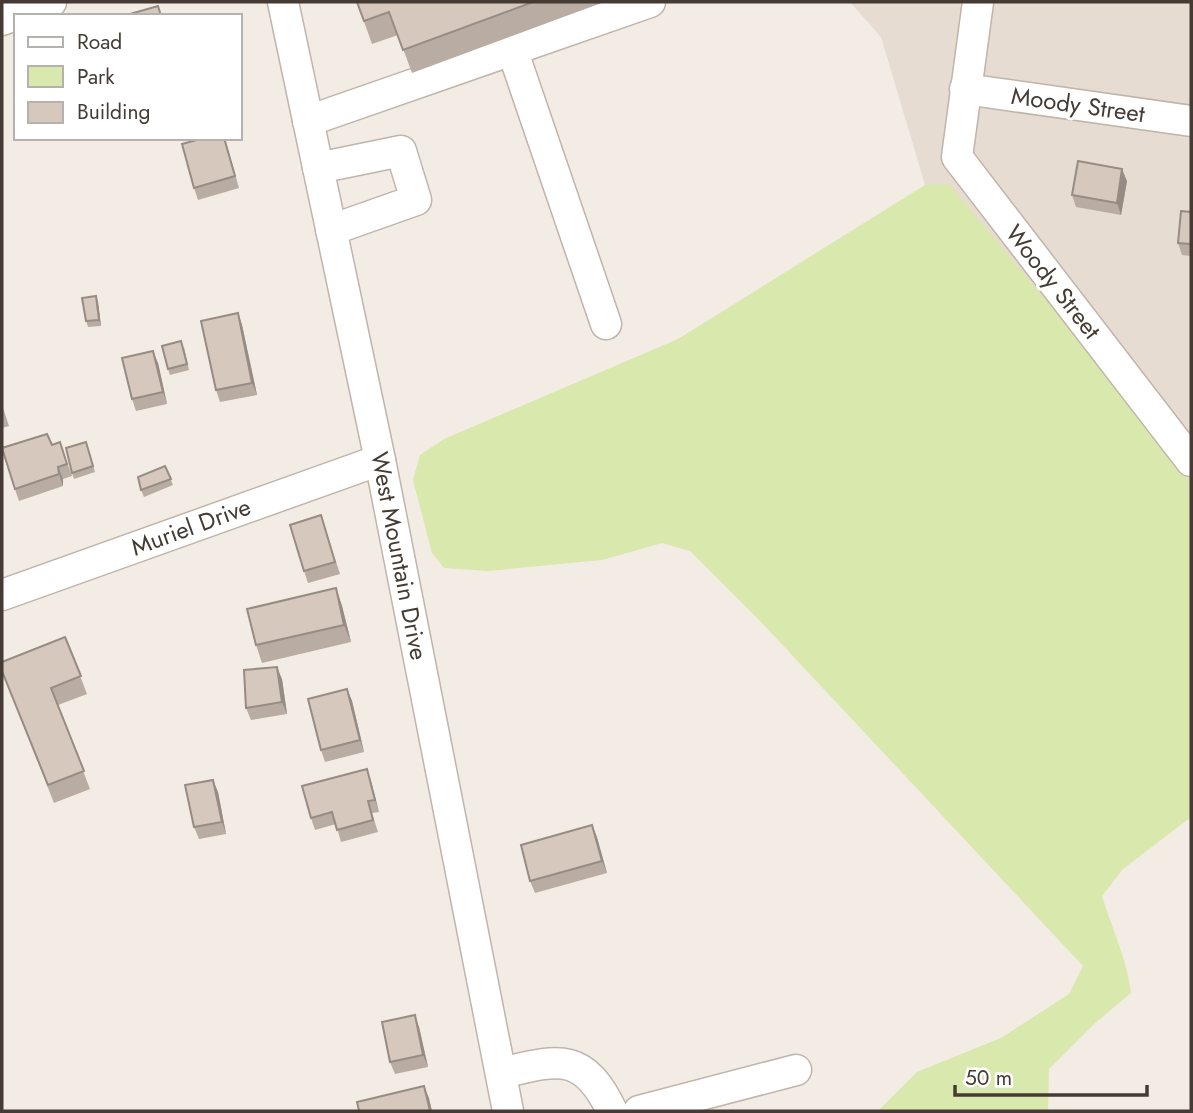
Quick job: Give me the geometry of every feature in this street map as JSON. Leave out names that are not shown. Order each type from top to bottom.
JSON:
[{"type":"street","points":[[18,14],[51,2]]},
{"type":"street","name":"West Mountain Drive","points":[[283,2],[380,460],[508,1111]]},
{"type":"street","points":[[308,121],[513,52],[650,2]]},
{"type":"street","name":"Woody Street","points":[[978,2],[957,157],[1191,461]]},
{"type":"street","points":[[513,52],[606,324]]},
{"type":"street","name":"Moody Street","points":[[965,89],[1191,121]]},
{"type":"street","points":[[318,168],[401,151],[415,200],[331,230]]},
{"type":"street","name":"Muriel Drive","points":[[2,595],[380,460]]},
{"type":"street","points":[[501,1073],[553,1061],[572,1064],[594,1082],[612,1111]]},
{"type":"street","points":[[639,1111],[796,1070]]},
{"type":"shaded area","points":[[850,2],[1191,2],[1191,516],[925,185],[881,37]]},
{"type":"green space","points":[[949,184],[1099,364],[1191,484],[1191,817],[1123,869],[1102,896],[1123,956],[1131,993],[1094,1024],[1049,1069],[1048,1111],[878,1111],[917,1072],[1001,1038],[1069,994],[1083,966],[762,623],[690,551],[662,543],[602,560],[488,571],[444,568],[432,553],[413,480],[420,455],[444,439],[678,339],[925,185]]},
{"type":"building","points":[[357,2],[533,2],[403,50],[389,12],[364,21]]},
{"type":"building","points":[[158,6],[160,14],[130,14]]},
{"type":"building","points":[[197,140],[225,140],[235,176],[194,188],[182,144]]},
{"type":"building","points":[[1078,161],[1122,169],[1117,203],[1072,195]]},
{"type":"building","points":[[1181,211],[1191,212],[1191,244],[1178,243]]},
{"type":"building","points":[[96,296],[99,320],[86,321],[82,298]]},
{"type":"building","points":[[238,313],[252,383],[216,390],[201,321]]},
{"type":"building","points":[[181,341],[187,364],[168,369],[162,346]]},
{"type":"building","points":[[153,351],[163,392],[132,399],[122,358]]},
{"type":"building","points":[[47,434],[52,445],[60,442],[67,464],[58,467],[59,474],[15,489],[2,448]]},
{"type":"building","points":[[86,442],[93,466],[72,473],[66,448]]},
{"type":"building","points":[[165,466],[171,479],[141,490],[138,477]]},
{"type":"building","points":[[321,515],[335,562],[304,571],[290,525]]},
{"type":"building","points":[[336,588],[344,625],[256,645],[247,609]]},
{"type":"building","points":[[65,637],[81,676],[51,688],[84,771],[48,785],[2,671],[2,662]]},
{"type":"building","points":[[277,667],[282,702],[246,708],[244,670]]},
{"type":"building","points":[[347,689],[360,740],[321,750],[308,699]]},
{"type":"building","points":[[367,769],[375,800],[368,801],[373,820],[337,830],[332,812],[311,818],[302,786]]},
{"type":"building","points":[[213,780],[222,822],[194,827],[185,785]]},
{"type":"building","points":[[592,825],[602,861],[530,881],[521,845]]},
{"type":"building","points":[[415,1015],[423,1055],[390,1062],[382,1022]]},
{"type":"building","points":[[424,1086],[430,1111],[359,1111],[357,1102]]}]
